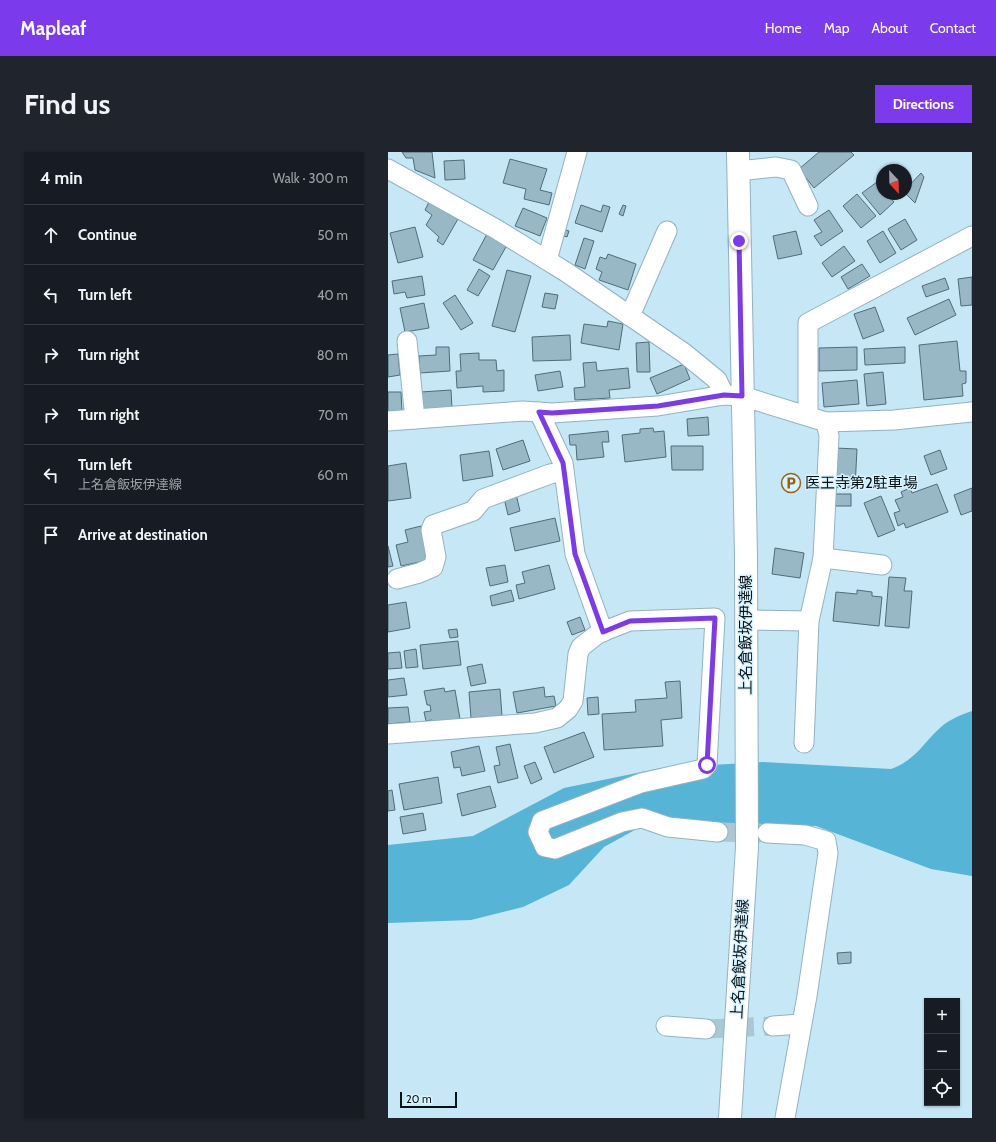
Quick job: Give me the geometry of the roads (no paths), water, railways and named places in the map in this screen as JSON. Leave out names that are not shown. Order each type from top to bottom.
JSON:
[{"type":"main road","name":"上名倉飯坂伊達線","points":[[730,1118],[746,847],[746,620],[733,396],[738,162]]},
{"type":"street","points":[[547,260],[577,152]]},
{"type":"street","points":[[738,162],[791,170],[808,206]]},
{"type":"street","points":[[388,169],[547,260],[684,353],[712,375],[733,396]]},
{"type":"street","points":[[630,316],[667,231]]},
{"type":"street","points":[[808,416],[808,323],[972,236]]},
{"type":"street","points":[[407,341],[416,419]]},
{"type":"street","points":[[388,421],[523,411],[552,413],[658,406],[733,396],[826,422],[894,420],[972,412]]},
{"type":"street","points":[[539,412],[563,463],[575,554],[603,632]]},
{"type":"street","points":[[804,743],[809,621],[823,558],[829,436],[826,422]]},
{"type":"street","points":[[397,579],[419,573],[433,567],[436,557],[431,530],[433,525],[473,511],[483,499],[564,471]]},
{"type":"street","points":[[823,558],[882,565]]},
{"type":"street","points":[[388,734],[535,723],[557,718],[568,709],[573,702],[576,661],[581,647],[603,632],[630,621],[715,618],[707,765],[703,770],[641,783],[542,821],[538,832],[545,847],[555,849],[622,822],[642,818],[668,827],[718,832]]},
{"type":"street","points":[[746,620],[809,621]]},
{"type":"street","points":[[767,833],[805,835],[826,841],[828,853],[785,1118]]},
{"type":"street","points":[[773,1026],[801,1024]]},
{"type":"street","points":[[666,1026],[706,1030]]},
{"type":"tunnel","points":[[718,832],[761,833]]},
{"type":"tunnel","points":[[706,1029],[773,1026]]},
{"type":"place","name":"医王寺第2駐車場","points":[[791,483]]}]
